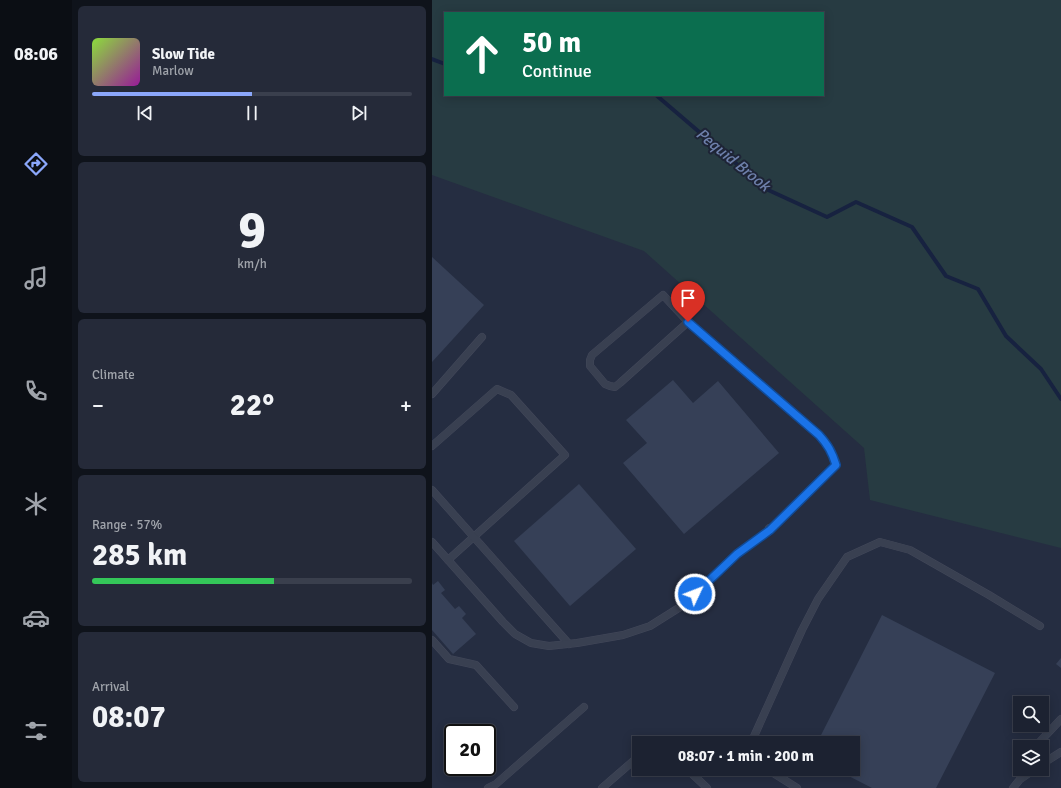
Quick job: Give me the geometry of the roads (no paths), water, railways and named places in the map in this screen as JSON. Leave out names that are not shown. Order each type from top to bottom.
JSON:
[{"type":"lane","points":[[432,542],[503,622],[515,634],[531,643],[549,646],[570,644],[623,634],[650,626],[685,604],[737,554],[769,529],[836,465],[833,454],[819,435],[688,322],[663,295],[592,355],[590,366],[605,384],[615,387],[688,322]]},
{"type":"lane","points":[[432,394],[482,337]]},
{"type":"lane","points":[[432,446],[497,389],[511,395],[565,455],[448,560]]},
{"type":"lane","points":[[432,490],[570,644]]},
{"type":"lane","points":[[754,736],[783,670],[818,599],[847,557],[880,542],[910,550],[1040,626]]},
{"type":"lane","points":[[432,640],[449,659],[476,665],[514,707]]},
{"type":"lane","points":[[488,788],[496,784],[584,707]]},
{"type":"lane","points":[[1042,740],[1060,723]]},
{"type":"lane","points":[[1049,760],[1061,752]]},
{"type":"lane","points":[[602,788],[632,762]]},
{"type":"lane","points":[[694,776],[707,788]]},
{"type":"lane","points":[[778,776],[797,788]]},
{"type":"lane","points":[[1013,788],[1025,776]]},
{"type":"waterway","name":"Pequid Brook","points":[[432,59],[444,64]]},
{"type":"waterway","name":"Pequid Brook","points":[[657,96],[766,189],[827,217],[856,202],[912,227],[946,276],[978,289],[1006,336],[1041,369],[1061,399]]}]
